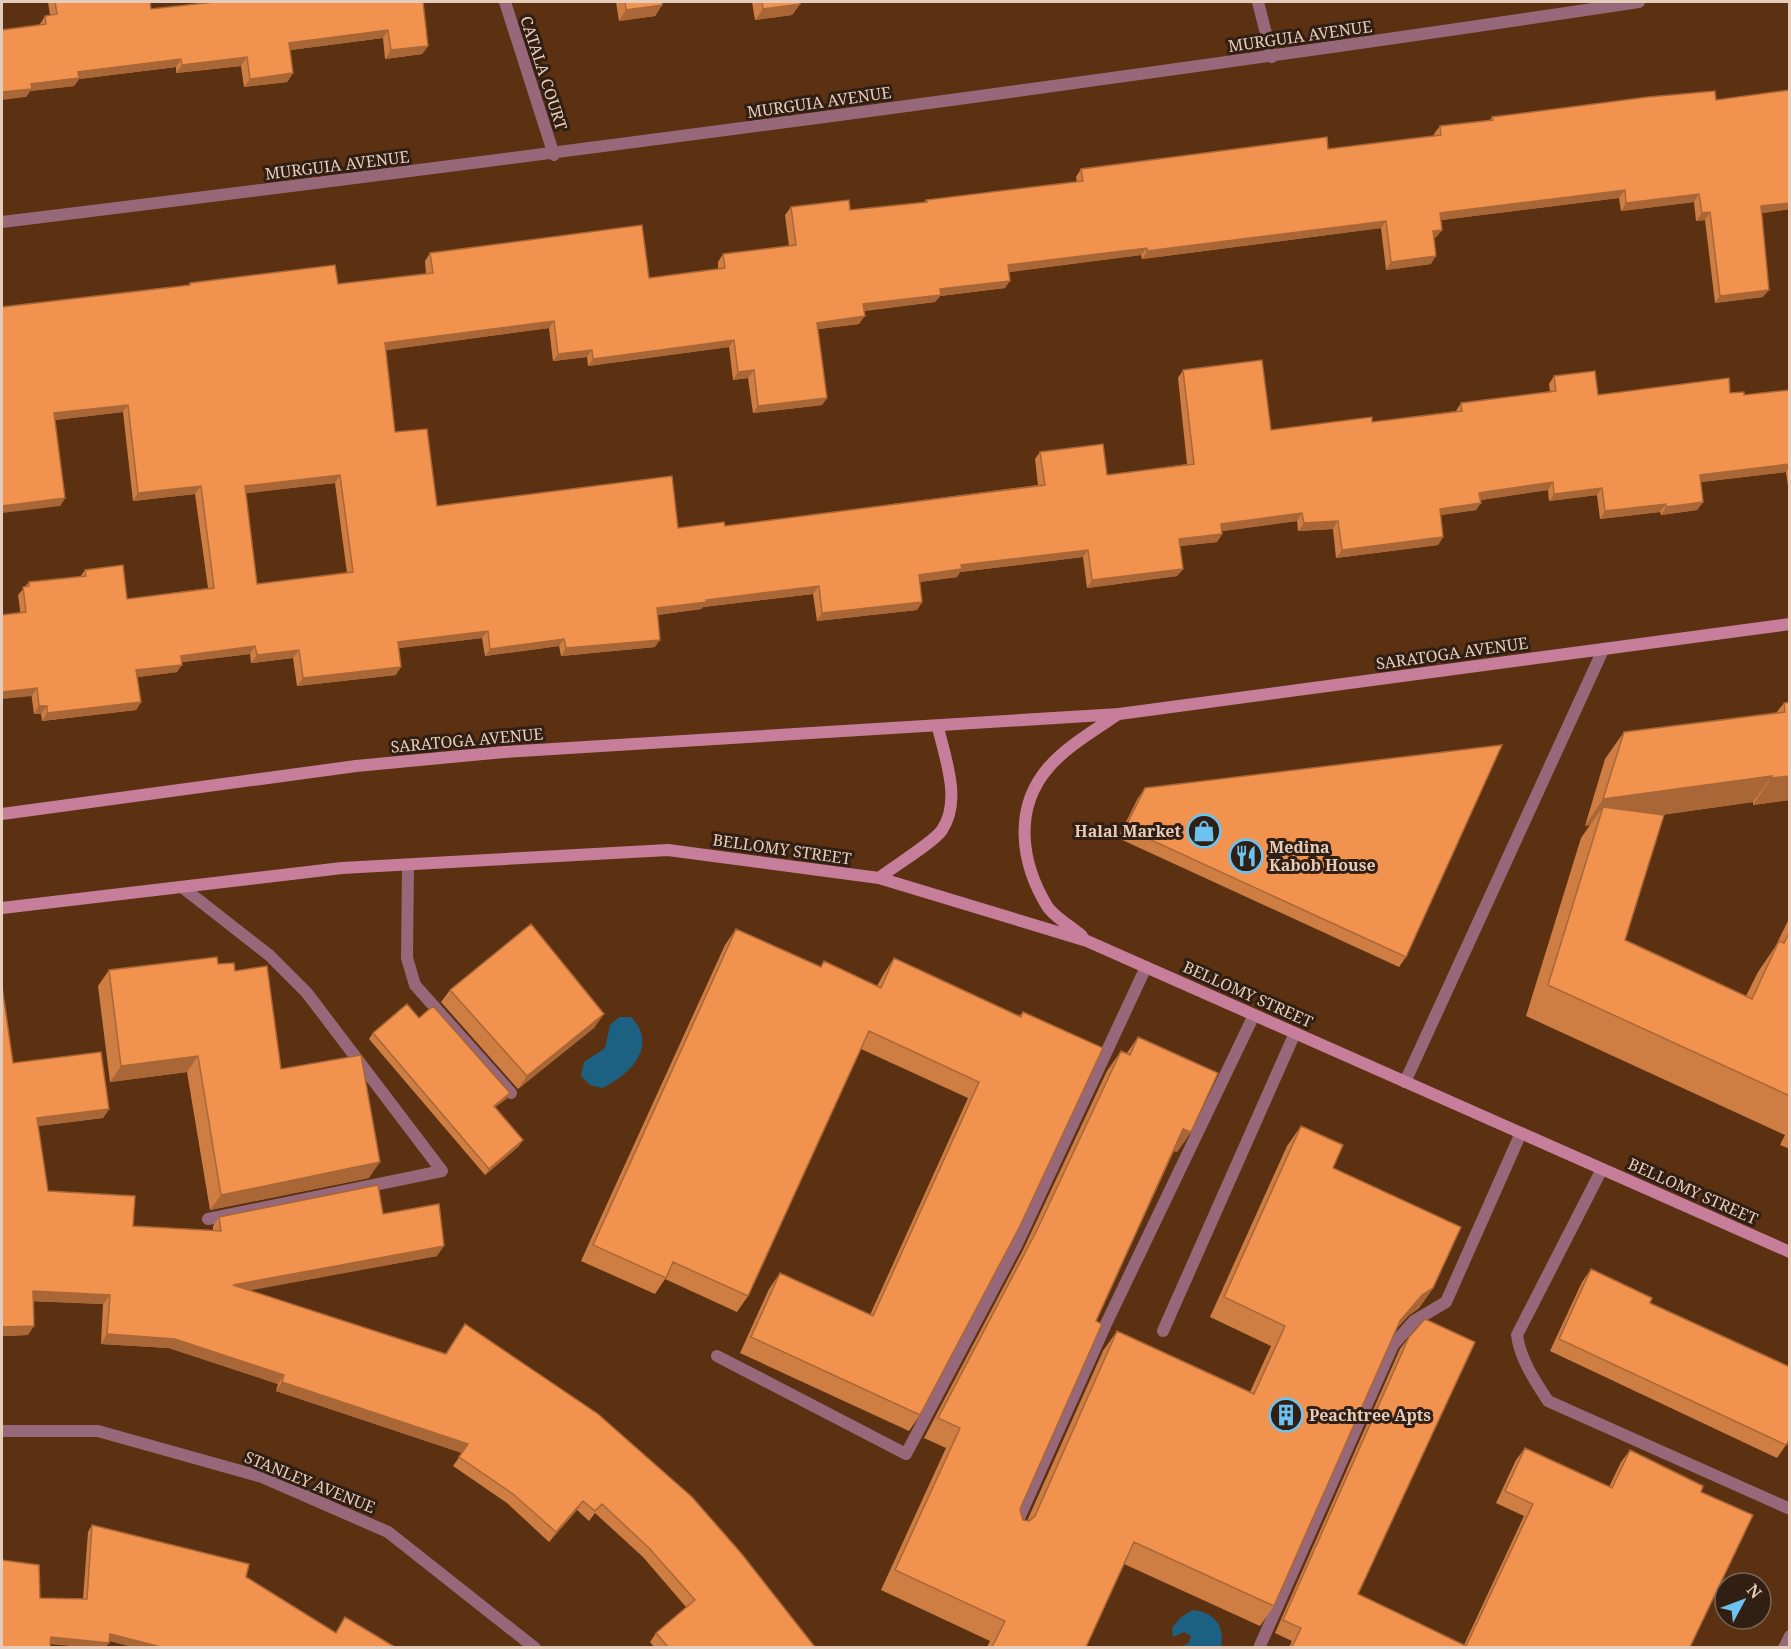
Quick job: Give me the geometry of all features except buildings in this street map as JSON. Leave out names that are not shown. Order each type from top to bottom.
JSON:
[{"type":"main road","name":"SARATOGA AVENUE","points":[[2,814],[356,765],[504,752],[938,727],[1119,714],[1790,624]]},
{"type":"main road","name":"SARATOGA AVENUE","points":[[1087,941],[1048,908],[1025,855],[1025,828],[1029,801],[1048,769],[1074,746],[1119,714]]},
{"type":"main road","points":[[879,878],[941,831],[950,810],[952,786],[938,727]]},
{"type":"main road","name":"BELLOMY STREET","points":[[408,865],[668,850],[879,878],[1087,941],[1790,1252]]},
{"type":"main road","points":[[2,908],[342,868],[408,865]]},
{"type":"street","name":"CATALA COURT","points":[[505,2],[554,155]]},
{"type":"street","points":[[1258,2],[1272,57]]},
{"type":"street","name":"MURGUIA AVENUE","points":[[2,222],[554,155],[1272,57],[1639,2]]},
{"type":"street","points":[[1405,1082],[1603,650]]},
{"type":"street","points":[[408,865],[407,958],[415,985],[511,1093]]},
{"type":"street","points":[[182,887],[269,955],[308,993],[442,1171],[208,1219]]},
{"type":"street","points":[[717,1356],[906,1454],[1016,1246],[1146,967]]},
{"type":"street","points":[[1013,1533],[1105,1326],[1254,1015]]},
{"type":"street","points":[[1163,1331],[1296,1033]]},
{"type":"street","points":[[1259,1647],[1393,1345],[1414,1321],[1446,1302],[1521,1133]]},
{"type":"street","points":[[1602,1169],[1517,1335],[1518,1347],[1539,1387],[1548,1401],[1790,1509]]},
{"type":"street","name":"STANLEY AVENUE","points":[[2,1431],[98,1431],[262,1477],[388,1532],[535,1647]]},
{"type":"street","points":[[1784,1647],[1790,1636]]},
{"type":"water","points":[[619,1017],[631,1017],[639,1028],[642,1049],[638,1058],[622,1076],[602,1088],[590,1085],[581,1076],[584,1062],[605,1048],[610,1025]]},
{"type":"water","points":[[1192,1610],[1200,1611],[1216,1621],[1221,1632],[1221,1647],[1181,1647],[1189,1643],[1191,1636],[1184,1632],[1173,1637],[1172,1628],[1180,1618]]},
{"type":"place","name":"Halal Market","points":[[1204,831]]},
{"type":"place","name":"Medina Kabob House","points":[[1246,856]]},
{"type":"place","name":"Peachtree Apts","points":[[1286,1415]]}]
